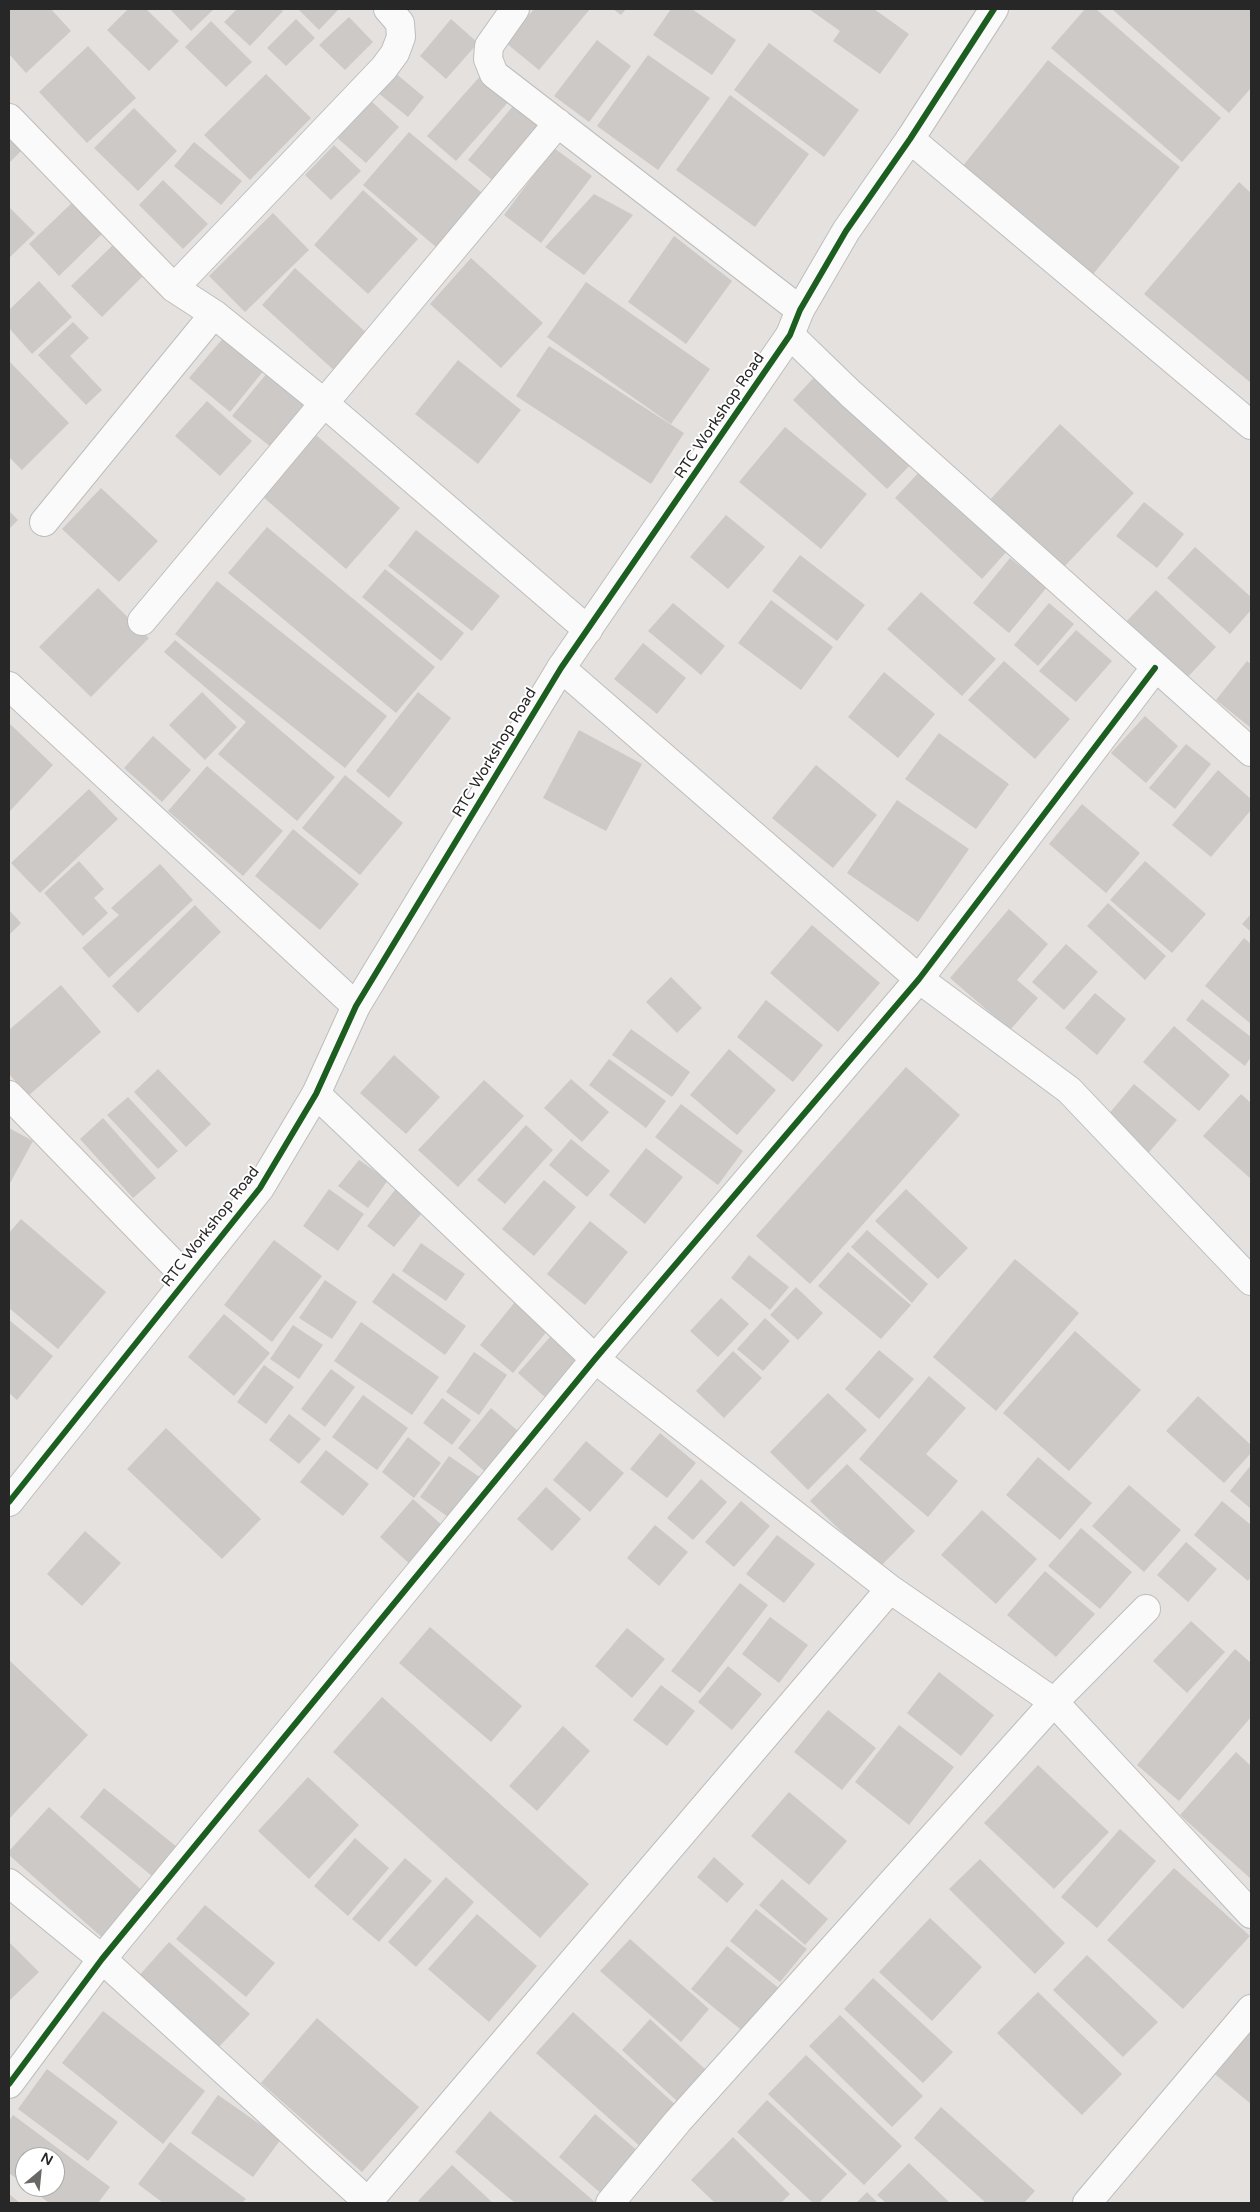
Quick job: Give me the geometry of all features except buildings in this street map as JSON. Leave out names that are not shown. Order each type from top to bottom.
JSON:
[{"type":"street","points":[[174,288],[384,68],[395,53],[401,37],[400,23],[388,9]]},
{"type":"street","points":[[515,9],[489,46],[488,59],[494,74],[800,310]]},
{"type":"street","name":"RTC Workshop Road","points":[[9,1502],[260,1188],[316,1094],[356,1006],[561,668],[790,335],[800,310],[846,231],[910,139],[994,9]]},
{"type":"street","points":[[9,118],[174,288],[214,314],[324,403],[588,630]]},
{"type":"street","points":[[142,621],[558,123]]},
{"type":"street","points":[[910,139],[1251,425]]},
{"type":"street","points":[[44,522],[214,314]]},
{"type":"street","points":[[790,335],[858,401],[1251,752]]},
{"type":"street","points":[[561,668],[919,979],[1069,1090],[1251,1282]]},
{"type":"street","points":[[9,2084],[102,1959],[595,1359],[919,979],[1156,668]]},
{"type":"street","points":[[9,686],[356,1006]]},
{"type":"street","points":[[316,1094],[595,1359],[890,1589],[1054,1702],[1251,1914]]},
{"type":"street","points":[[9,1095],[187,1278]]},
{"type":"street","points":[[9,1883],[102,1959],[368,2203],[890,1589]]},
{"type":"street","points":[[610,2203],[678,2120],[1054,1702],[1146,1609]]},
{"type":"street","points":[[1087,2203],[1251,2009]]},
{"type":"cycle path","points":[[9,1502],[260,1188],[316,1094],[356,1006],[561,668],[790,335],[800,310],[846,231],[910,139],[994,9]]},
{"type":"cycle path","points":[[9,2084],[102,1959],[595,1359],[919,979],[1155,668]]}]
